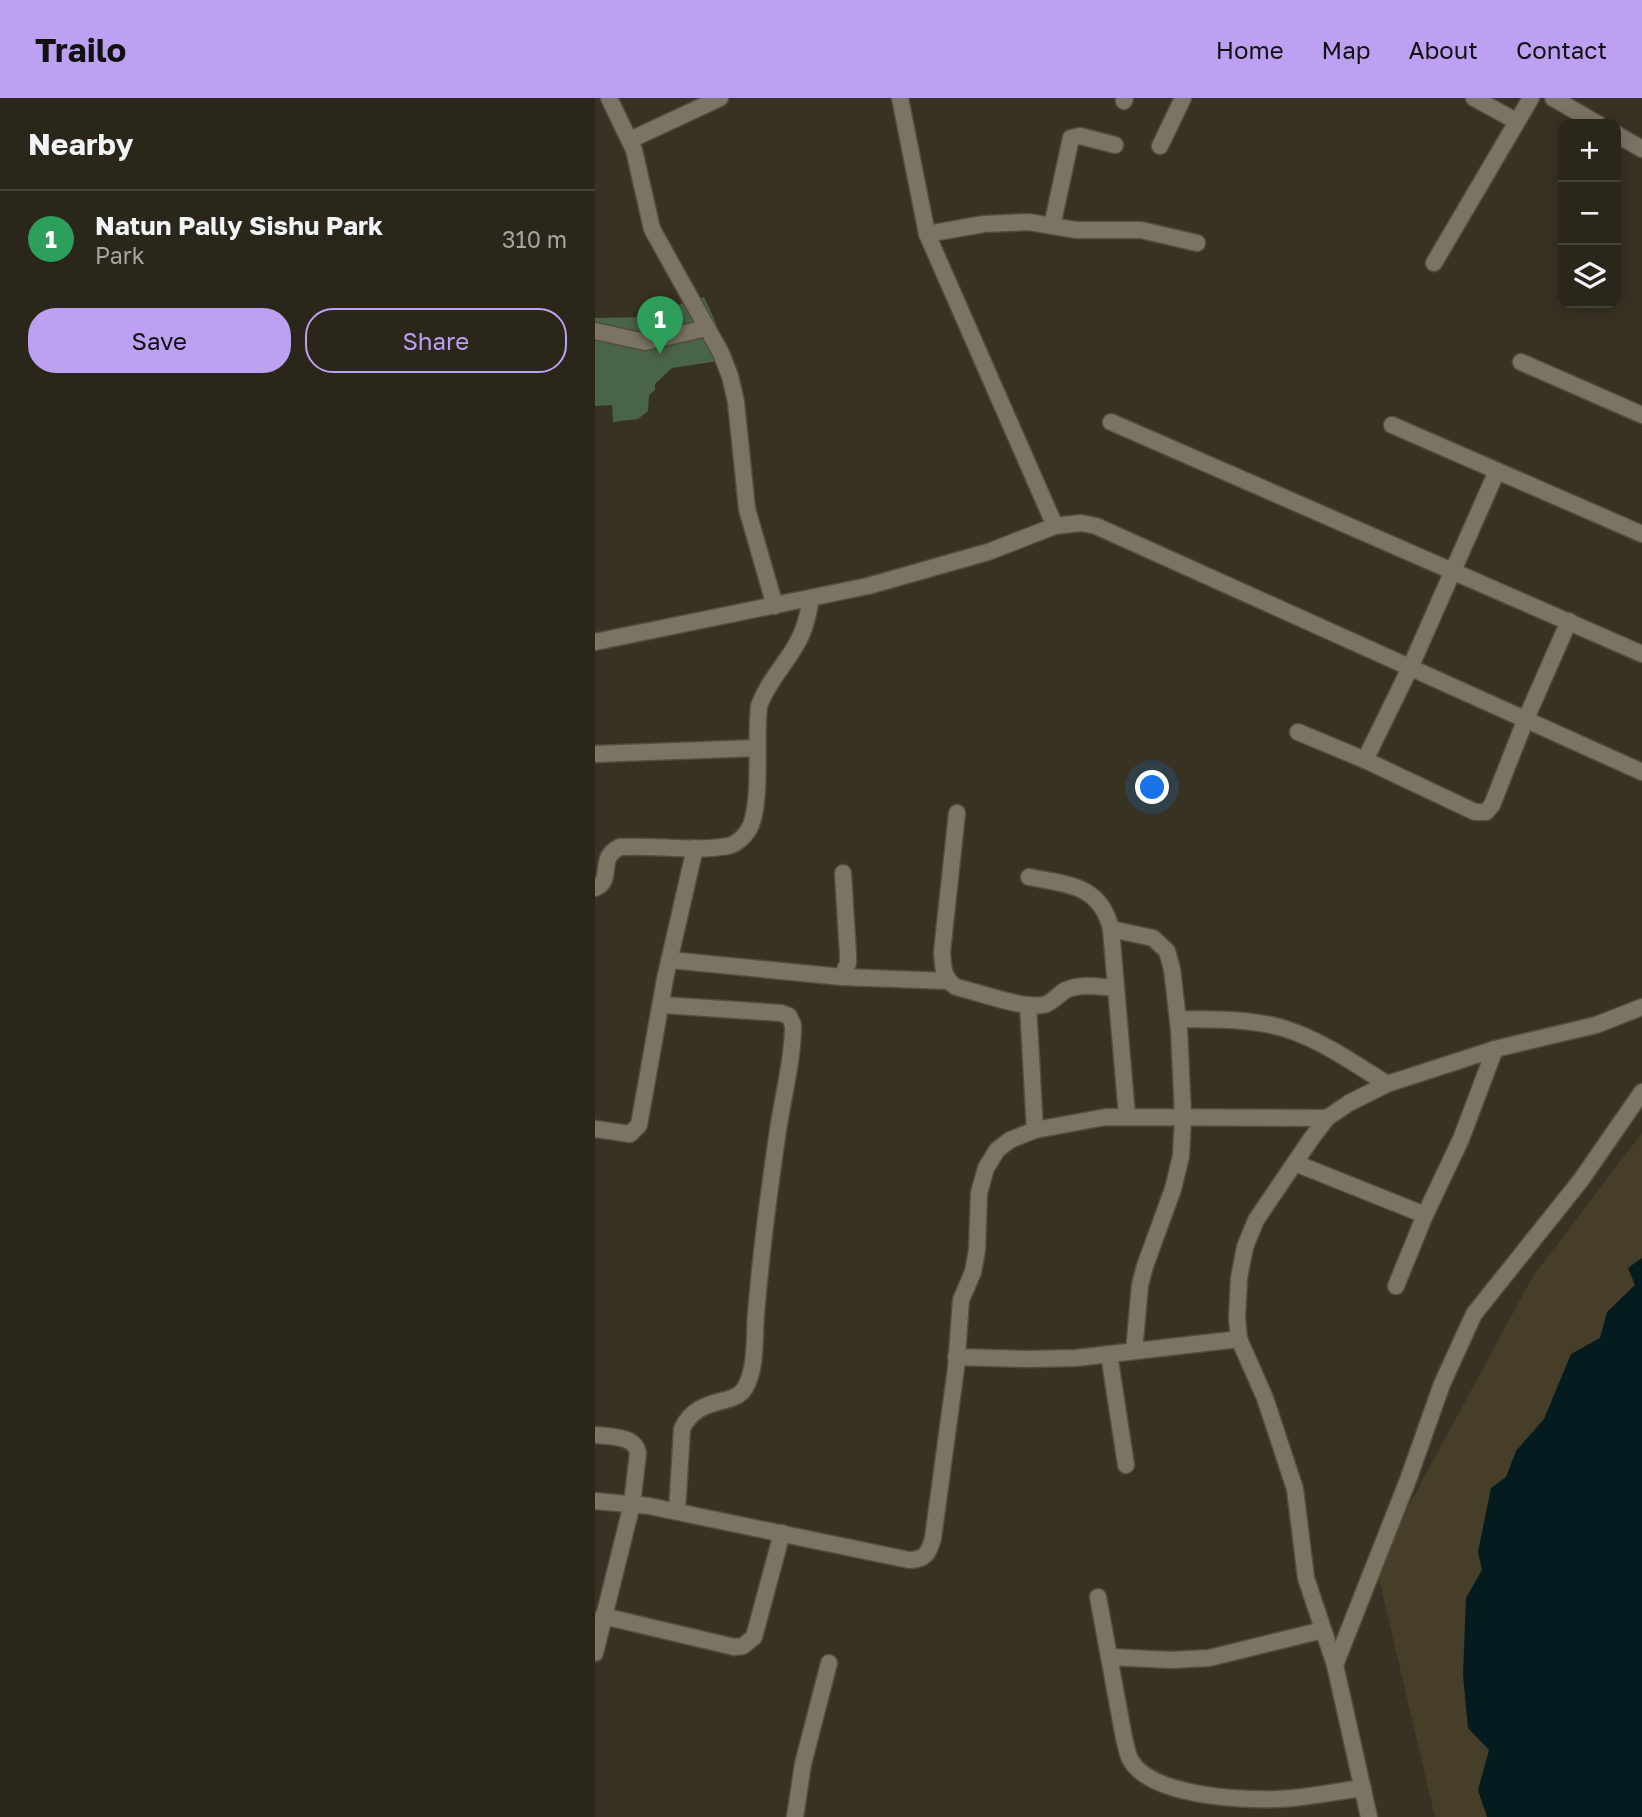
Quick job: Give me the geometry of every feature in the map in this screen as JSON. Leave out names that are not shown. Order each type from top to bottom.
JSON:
[{"type":"street","points":[[609,98],[630,140],[652,229],[726,364],[733,386],[747,509],[775,606]]},
{"type":"street","points":[[630,140],[720,98]]},
{"type":"street","points":[[900,98],[927,234],[1055,526]]},
{"type":"street","points":[[1160,146],[1183,98]]},
{"type":"street","points":[[1474,98],[1516,121]]},
{"type":"street","points":[[1434,263],[1531,98]]},
{"type":"street","points":[[1553,98],[1589,119]]},
{"type":"street","points":[[1052,226],[1071,138],[1080,136],[1115,145]]},
{"type":"street","points":[[1621,137],[1642,149]]},
{"type":"street","points":[[927,234],[972,225],[1029,222],[1076,230],[1141,230],[1197,243]]},
{"type":"street","points":[[595,331],[645,342],[707,328]]},
{"type":"street","points":[[1521,362],[1642,415]]},
{"type":"street","points":[[1111,422],[1642,654]]},
{"type":"street","points":[[1392,425],[1642,534]]},
{"type":"street","points":[[1365,760],[1410,668],[1497,471]]},
{"type":"street","points":[[595,642],[868,586],[988,552],[1055,526],[1081,523],[1096,527],[1642,772]]},
{"type":"street","points":[[595,888],[605,880],[607,856],[620,846],[695,848],[731,845],[741,839],[751,826],[755,803],[758,714],[764,693],[797,645],[808,619],[811,598]]},
{"type":"street","points":[[1298,732],[1475,811],[1486,812],[1492,805],[1569,621]]},
{"type":"street","points":[[595,754],[757,748]]},
{"type":"street","points":[[957,813],[942,953],[943,971],[948,981],[956,987],[1028,1005],[1051,1002],[1064,991],[1086,986],[1116,988]]},
{"type":"street","points":[[595,1129],[625,1134],[636,1130],[639,1125],[670,960],[695,848]]},
{"type":"street","points":[[842,977],[848,963],[843,873]]},
{"type":"street","points":[[1029,877],[1079,888],[1102,904],[1107,913],[1111,929],[1127,1116]]},
{"type":"street","points":[[1111,929],[1153,938],[1167,951],[1178,1019],[1183,1116],[1181,1156],[1173,1189],[1140,1285],[1135,1351]]},
{"type":"street","points":[[670,960],[842,977],[948,981]]},
{"type":"street","points":[[661,1005],[781,1013],[789,1016],[793,1025],[762,1244],[753,1361],[745,1390],[708,1404],[692,1412],[687,1419],[682,1429],[677,1511]]},
{"type":"street","points":[[1028,1005],[1035,1130]]},
{"type":"street","points":[[1369,1817],[1335,1665],[1306,1578],[1295,1489],[1265,1398],[1238,1339],[1239,1279],[1245,1247],[1257,1220],[1327,1118],[1349,1103],[1387,1084],[1496,1049],[1596,1025],[1642,1007]]},
{"type":"street","points":[[1178,1019],[1249,1022],[1285,1029],[1322,1044],[1387,1084]]},
{"type":"street","points":[[1396,1286],[1425,1215],[1461,1139],[1496,1049]]},
{"type":"street","points":[[1335,1665],[1408,1480],[1442,1384],[1474,1314],[1581,1180],[1642,1091]]},
{"type":"street","points":[[595,1500],[677,1511],[909,1560],[925,1557],[930,1551],[933,1538],[961,1300],[973,1272],[977,1250],[979,1193],[986,1168],[997,1150],[1010,1140],[1035,1130],[1093,1119],[1127,1116],[1327,1118]]},
{"type":"street","points":[[1295,1163],[1425,1215]]},
{"type":"street","points":[[956,1357],[1076,1358],[1238,1339]]},
{"type":"street","points":[[1109,1354],[1126,1465]]},
{"type":"street","points":[[595,1435],[625,1439],[637,1447],[632,1504],[595,1653]]},
{"type":"street","points":[[603,1616],[734,1647],[743,1646],[754,1637],[782,1532]]},
{"type":"street","points":[[1098,1597],[1130,1761],[1152,1781],[1177,1789],[1238,1800],[1291,1798],[1363,1788]]},
{"type":"street","points":[[1109,1657],[1171,1660],[1209,1658],[1323,1630]]},
{"type":"street","points":[[795,1817],[803,1764],[828,1663]]},
{"type":"shaded area","points":[[1642,1133],[1642,1817],[1435,1817],[1376,1566],[1533,1276]]},
{"type":"green space","points":[[704,297],[715,321],[725,360],[672,368],[655,384],[655,390],[649,395],[648,411],[638,419],[613,422],[612,405],[595,406],[595,318],[645,317],[656,306],[686,303]]},
{"type":"water","points":[[1642,1258],[1642,1817],[1487,1817],[1478,1790],[1489,1750],[1468,1728],[1463,1675],[1466,1598],[1482,1570],[1478,1552],[1491,1488],[1506,1477],[1516,1451],[1544,1419],[1571,1354],[1600,1338],[1607,1312],[1635,1285],[1628,1268]]},
{"type":"place","name":"Natun Pally Sishu Park","points":[[660,354]]}]
